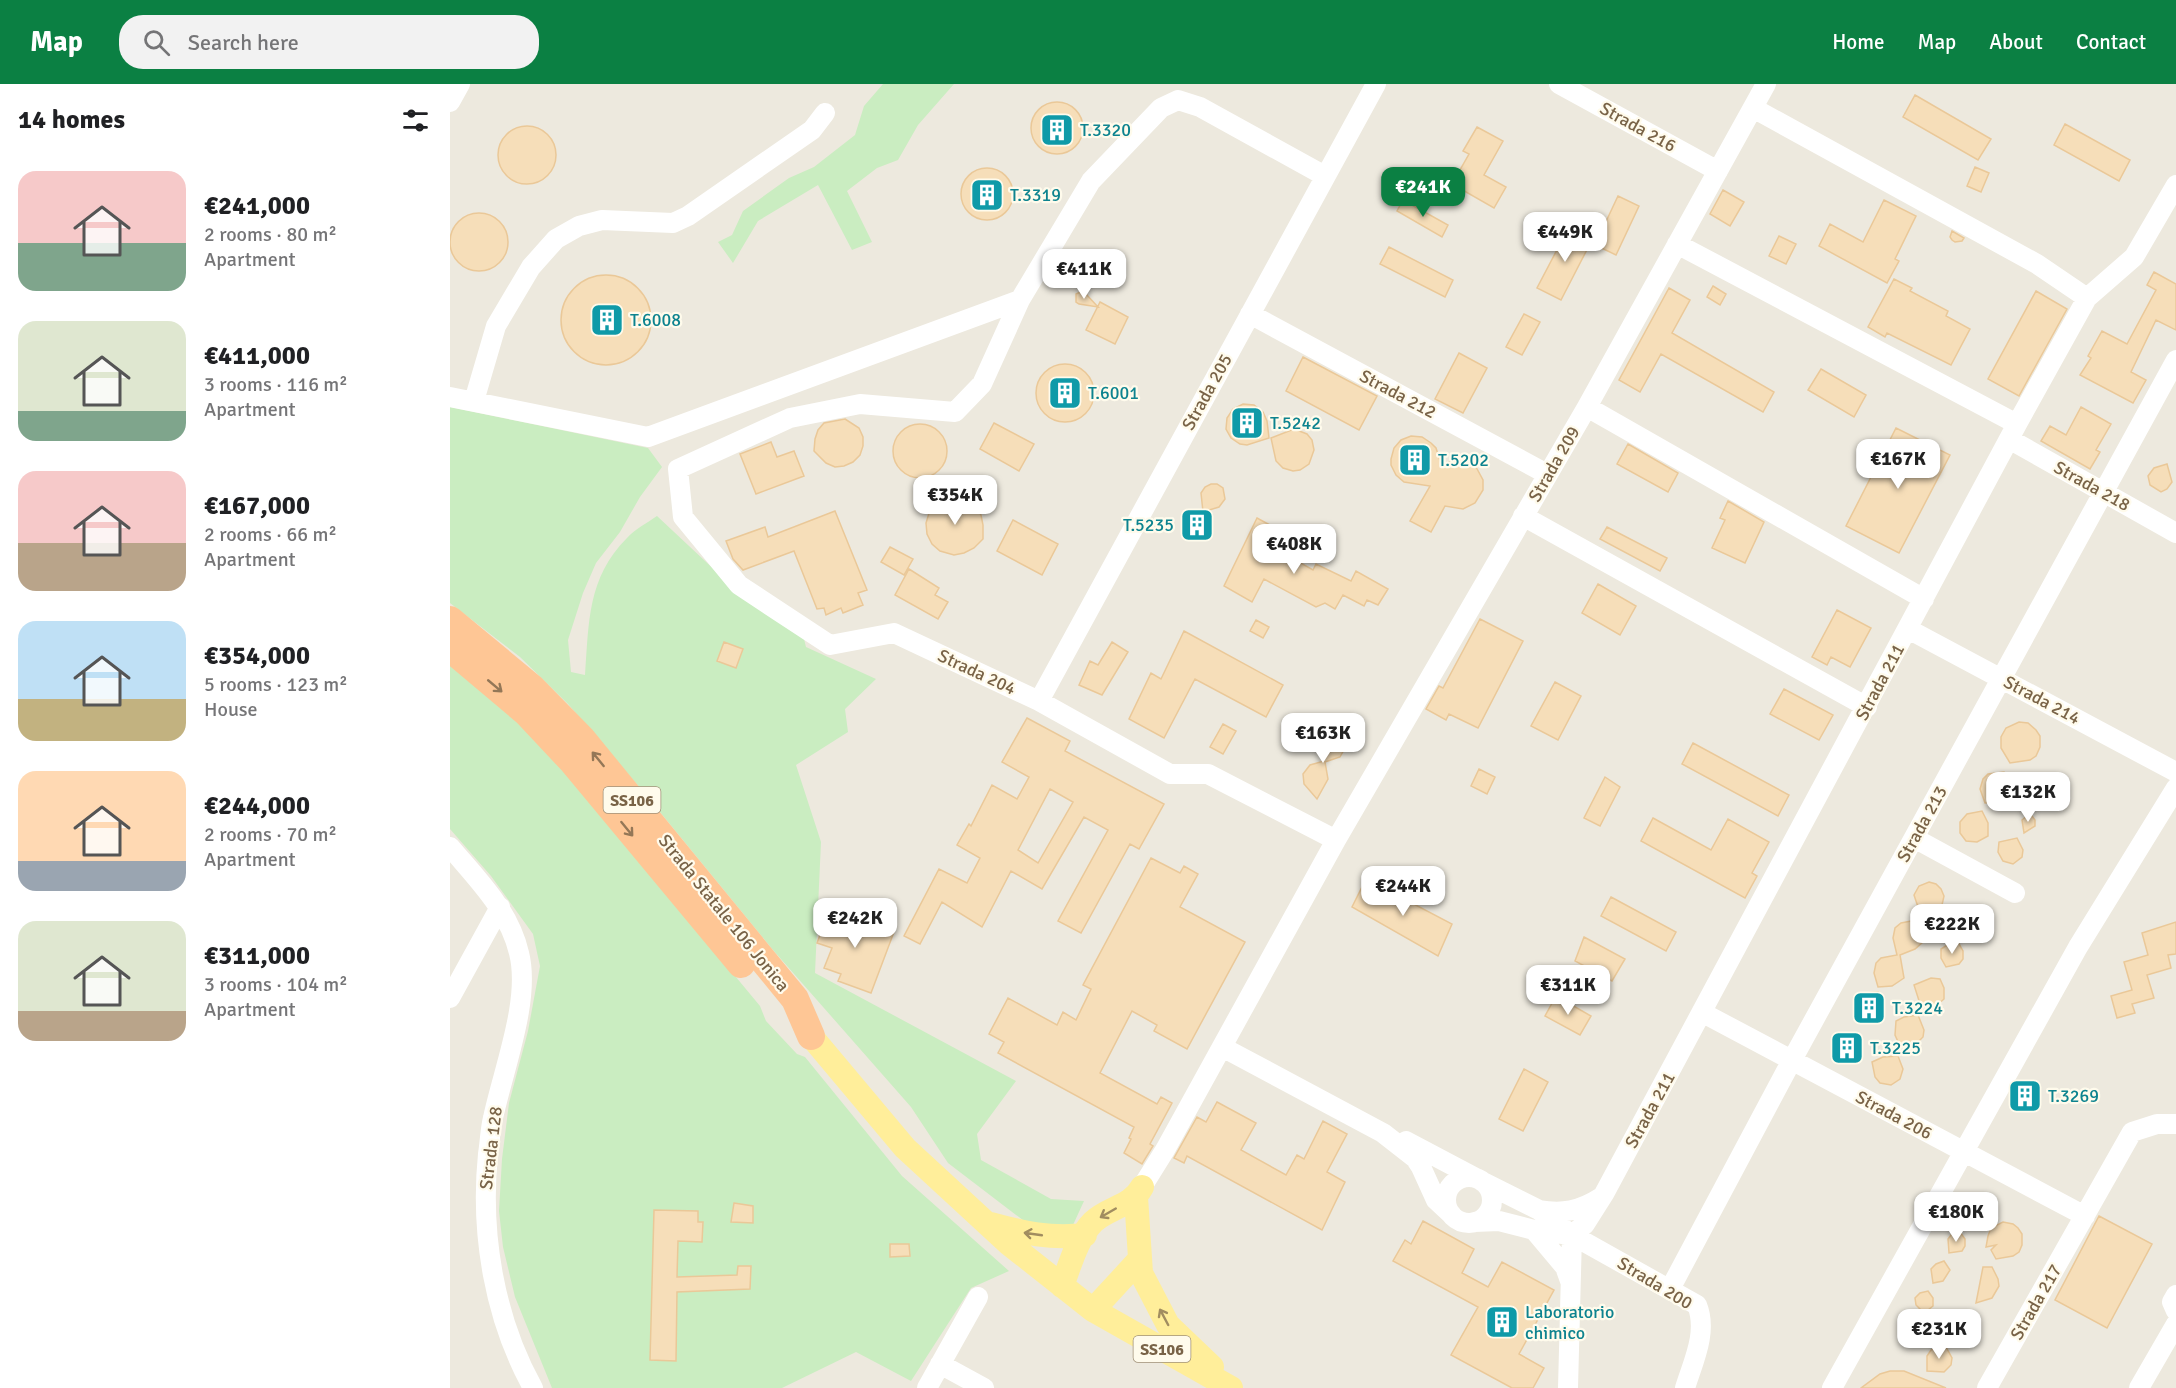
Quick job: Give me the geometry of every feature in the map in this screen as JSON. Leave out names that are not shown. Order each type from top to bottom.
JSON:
[{"type":"highway","name":"Strada Statale 106 Jonica","points":[[450,620],[532,688],[581,738],[795,999],[811,1036]]},
{"type":"highway","name":"Strada Statale 106 Jonica","points":[[450,648],[526,712],[573,762],[627,830],[780,1010],[811,1036]]},
{"type":"main road","name":"Strada Statale 106 Jonica","points":[[811,1036],[905,1148],[983,1221],[1093,1310],[1233,1388]]},
{"type":"main road","points":[[1062,1286],[1075,1251],[1093,1222],[1139,1192]]},
{"type":"main road","points":[[1139,1192],[1141,1273],[1168,1325],[1233,1388]]},
{"type":"main road","points":[[983,1221],[1032,1234],[1059,1238],[1085,1234]]},
{"type":"main road","points":[[1093,1310],[1140,1259]]},
{"type":"lane","points":[[450,102],[460,84]]},
{"type":"lane","name":"Strada 205","points":[[1039,701],[1376,84]]},
{"type":"lane","name":"Strada 216","points":[[1559,84],[1718,171]]},
{"type":"lane","name":"Strada 209","points":[[1139,1192],[1165,1150],[1336,840],[1587,407],[1766,84]]},
{"type":"lane","points":[[450,397],[648,437],[1020,300],[1091,182],[1161,108],[1178,100],[1200,106],[1325,176]]},
{"type":"lane","points":[[1753,108],[2037,264],[2087,298]]},
{"type":"lane","points":[[474,402],[496,326],[531,267],[555,239],[579,226],[602,220],[673,223],[688,216],[812,129],[825,113]]},
{"type":"lane","name":"Strada 211","points":[[1572,1235],[1585,1224],[1604,1194],[2087,298],[2134,257],[2176,184]]},
{"type":"lane","name":"Strada 218","points":[[1677,244],[2013,432],[2103,492],[2176,532]]},
{"type":"lane","name":"Strada 204","points":[[1020,300],[982,384],[955,412],[860,404],[790,418],[678,469],[683,517],[739,585],[830,645],[894,633],[1039,701],[1170,774],[1208,774],[1336,840]]},
{"type":"lane","name":"Strada 212","points":[[1250,314],[1547,474]]},
{"type":"lane","name":"Strada 213","points":[[1670,1289],[1792,1060],[2176,360]]},
{"type":"lane","points":[[1587,407],[1924,599]]},
{"type":"lane","points":[[1523,516],[1867,707]]},
{"type":"lane","name":"Strada 214","points":[[1908,629],[2176,772]]},
{"type":"lane","points":[[1832,1388],[2078,947],[2176,788]]},
{"type":"lane","points":[[1914,838],[2015,893]]},
{"type":"lane","name":"Strada 128","points":[[450,847],[500,906],[519,953],[522,994],[492,1121],[485,1190],[488,1249],[504,1314],[523,1371],[533,1388]]},
{"type":"lane","points":[[450,998],[500,906]]},
{"type":"lane","name":"Strada 206","points":[[1703,1013],[2085,1216]]},
{"type":"lane","points":[[1222,1047],[1383,1133],[1415,1158],[1436,1200],[1452,1215],[1465,1222],[1499,1221],[1534,1230],[1572,1235]]},
{"type":"lane","name":"Strada 217","points":[[1987,1388],[2132,1132],[2157,1124],[2176,1124]]},
{"type":"lane","points":[[1383,1133],[1401,1138],[1539,1210],[1572,1235]]},
{"type":"lane","points":[[1452,1215],[1446,1202],[1450,1188],[1461,1179],[1479,1180],[1491,1194],[1490,1209],[1486,1216],[1473,1222]]},
{"type":"lane","name":"Strada 211","points":[[1539,1210],[1570,1212],[1581,1209],[1604,1194]]},
{"type":"lane","points":[[1534,1230],[1565,1267],[1572,1285]]},
{"type":"lane","points":[[1568,1388],[1572,1235]]},
{"type":"lane","name":"Strada 200","points":[[1572,1235],[1697,1305],[1701,1316],[1698,1346],[1685,1388]]},
{"type":"lane","points":[[2176,1295],[2172,1302],[2176,1311]]},
{"type":"lane","points":[[927,1388],[978,1297]]},
{"type":"lane","points":[[2139,1388],[2176,1324]]},
{"type":"lane","points":[[940,1364],[984,1388]]},
{"type":"shaded area","points":[[450,84],[2176,84],[2176,1388],[450,1388]]},
{"type":"green space","points":[[883,84],[954,84],[918,125],[898,160],[877,168],[847,191],[872,242],[852,250],[818,185],[758,221],[733,263],[718,242],[732,235],[743,211],[789,178],[814,167],[855,135],[864,106]]},
{"type":"green space","points":[[450,407],[648,448],[662,467],[640,497],[620,532],[596,563],[583,593],[568,640],[571,672],[585,675],[592,602],[604,569],[630,535],[657,516],[736,590],[803,635],[806,647],[876,679],[845,709],[848,732],[796,765],[821,842],[815,973],[1016,1081],[977,1134],[981,1160],[1051,1199],[1084,1201],[1073,1225],[1028,1224],[948,1163],[911,1107],[773,950],[568,704],[520,657],[450,603]]},
{"type":"green space","points":[[450,665],[499,705],[545,749],[760,1006],[766,1021],[797,1054],[805,1057],[902,1176],[1009,1271],[971,1288],[911,1381],[856,1352],[782,1388],[552,1388],[515,1297],[503,1247],[499,1211],[502,1159],[509,1103],[528,1031],[540,966],[533,934],[491,876],[450,829]]},
{"type":"building","points":[[1915,95],[1991,139],[1978,160],[1903,117]]},
{"type":"building","name":"T.3320","points":[[1057,102],[1067,104],[1075,110],[1081,118],[1083,128],[1081,138],[1075,146],[1067,152],[1057,154],[1047,152],[1039,146],[1033,138],[1031,128],[1033,118],[1039,110],[1047,104]]},
{"type":"building","points":[[2065,124],[2130,160],[2119,181],[2054,145]]},
{"type":"building","points":[[521,126],[533,126],[548,134],[556,149],[556,161],[548,176],[533,184],[521,184],[506,176],[498,161],[498,149],[506,134]]},
{"type":"building","points":[[1477,127],[1503,141],[1484,175],[1506,187],[1494,208],[1452,184],[1469,154],[1463,151]]},
{"type":"building","points":[[1975,167],[1989,173],[1981,192],[1967,186]]},
{"type":"building","name":"T.3319","points":[[987,168],[1001,172],[1009,180],[1013,194],[1009,208],[1001,216],[987,220],[973,216],[965,208],[961,194],[965,180],[973,172]]},
{"type":"building","points":[[1723,190],[1744,202],[1730,226],[1710,214]]},
{"type":"building","points":[[1618,196],[1639,206],[1616,255],[1595,245]]},
{"type":"building","points":[[1403,200],[1448,225],[1442,237],[1397,211]]},
{"type":"building","points":[[1884,200],[1916,216],[1895,259],[1899,261],[1887,283],[1819,246],[1830,224],[1863,242]]},
{"type":"building","points":[[473,213],[485,213],[500,221],[508,236],[508,248],[500,263],[485,271],[473,271],[458,263],[450,248],[450,236],[458,221]]},
{"type":"building","points":[[1570,225],[1593,238],[1561,300],[1537,288]]},
{"type":"building","points":[[1952,231],[1964,238],[1962,241],[1952,240],[1950,237]]},
{"type":"building","points":[[1779,236],[1796,244],[1786,264],[1769,256]]},
{"type":"building","points":[[1389,247],[1453,280],[1445,297],[1380,264]]},
{"type":"building","points":[[2154,272],[2176,284],[2176,330],[2156,320],[2131,372],[2146,380],[2133,403],[2080,375],[2091,358],[2088,356],[2102,331],[2127,344],[2156,290],[2147,285]]},
{"type":"building","name":"T.6008","points":[[606,275],[623,279],[638,288],[647,303],[651,320],[647,337],[638,352],[623,361],[606,365],[589,361],[574,352],[565,337],[561,320],[565,303],[574,288],[589,279]]},
{"type":"building","points":[[1894,279],[1912,288],[1910,291],[1948,311],[1946,316],[1970,329],[1951,365],[1887,333],[1885,337],[1868,327]]},
{"type":"building","points":[[1713,286],[1726,294],[1720,305],[1707,297]]},
{"type":"building","points":[[1669,288],[1690,300],[1672,333],[1774,392],[1763,412],[1661,354],[1640,392],[1619,380]]},
{"type":"building","points":[[1083,291],[1098,307],[1076,302],[1076,294]]},
{"type":"building","points":[[2036,291],[2067,309],[2019,396],[1988,379]]},
{"type":"building","points":[[1100,302],[1128,317],[1115,344],[1086,330]]},
{"type":"building","points":[[1524,314],[1540,322],[1522,355],[1506,347]]},
{"type":"building","points":[[1459,353],[1487,368],[1463,413],[1435,399]]},
{"type":"building","points":[[1303,357],[1377,396],[1359,430],[1286,391]]},
{"type":"building","name":"T.6001","points":[[1065,364],[1076,366],[1089,377],[1094,393],[1092,404],[1081,417],[1065,422],[1054,420],[1041,409],[1036,393],[1038,382],[1049,369]]},
{"type":"building","points":[[1821,369],[1866,395],[1854,417],[1808,390]]},
{"type":"building","name":"T.5242","points":[[1243,404],[1254,405],[1263,412],[1267,421],[1269,438],[1247,445],[1240,444],[1231,438],[1226,429],[1227,418],[1233,409]]},
{"type":"building","points":[[2081,407],[2111,424],[2096,450],[2100,452],[2090,469],[2041,441],[2050,426],[2066,435]]},
{"type":"building","points":[[845,419],[859,428],[863,437],[863,446],[860,455],[853,462],[835,467],[826,463],[814,451],[815,439],[824,423]]},
{"type":"building","points":[[994,423],[1034,444],[1019,471],[980,449]]},
{"type":"building","points":[[915,424],[925,424],[935,428],[943,436],[947,451],[943,466],[935,474],[925,478],[915,478],[905,474],[897,466],[893,456],[893,446],[897,436],[905,428]]},
{"type":"building","points":[[1896,428],[1950,455],[1899,553],[1846,526]]},
{"type":"building","points":[[1294,429],[1307,434],[1312,440],[1314,450],[1309,464],[1300,470],[1293,471],[1283,468],[1276,461],[1271,438]]},
{"type":"building","points":[[1411,436],[1422,437],[1431,443],[1436,448],[1441,464],[1456,461],[1467,462],[1476,467],[1483,480],[1483,490],[1475,503],[1463,509],[1445,506],[1431,532],[1410,521],[1430,486],[1404,482],[1396,475],[1391,465],[1394,448],[1401,440]]},
{"type":"building","points":[[771,442],[777,457],[794,451],[804,476],[756,494],[740,454]]},
{"type":"building","points":[[1628,444],[1678,473],[1668,492],[1617,464]]},
{"type":"building","points":[[2167,464],[2172,482],[2167,489],[2161,492],[2150,485],[2148,476],[2154,468]]},
{"type":"building","points":[[1211,484],[1217,484],[1223,488],[1225,499],[1219,507],[1206,511],[1209,524],[1206,534],[1199,538],[1192,537],[1185,529],[1185,522],[1192,514],[1203,512],[1201,493]]},
{"type":"building","points":[[956,497],[975,506],[981,515],[983,539],[974,548],[954,555],[940,551],[932,544],[927,534],[926,523],[929,513],[936,505],[945,499]]},
{"type":"building","points":[[1728,501],[1764,522],[1745,563],[1712,548],[1725,520],[1720,518]]},
{"type":"building","points":[[835,511],[867,590],[858,593],[863,605],[843,613],[841,608],[826,615],[824,608],[817,609],[794,551],[743,570],[733,559],[726,541],[765,527],[768,537]]},
{"type":"building","points":[[1257,518],[1279,530],[1270,546],[1313,570],[1316,564],[1351,581],[1356,571],[1388,589],[1378,605],[1367,600],[1364,606],[1343,595],[1335,609],[1325,603],[1316,607],[1264,579],[1252,602],[1224,586]]},
{"type":"building","points":[[1013,520],[1058,544],[1042,575],[997,551]]},
{"type":"building","points":[[1607,527],[1667,558],[1660,571],[1600,539]]},
{"type":"building","points":[[890,547],[913,559],[904,575],[881,562]]},
{"type":"building","points":[[909,569],[939,588],[935,595],[948,602],[938,619],[895,595]]},
{"type":"building","points":[[1598,584],[1636,606],[1620,635],[1582,613]]},
{"type":"building","points":[[1837,610],[1871,628],[1850,667],[1831,657],[1827,665],[1812,657]]},
{"type":"building","points":[[1480,619],[1523,641],[1478,728],[1449,714],[1446,720],[1426,709],[1439,686],[1443,688]]},
{"type":"building","points":[[1256,620],[1269,627],[1263,638],[1250,631]]},
{"type":"building","points":[[1184,631],[1283,685],[1266,717],[1195,679],[1164,738],[1129,719],[1151,673],[1161,679]]},
{"type":"building","points":[[724,642],[743,649],[736,668],[717,661]]},
{"type":"building","points":[[1112,642],[1128,652],[1102,695],[1079,685],[1090,661],[1098,665]]},
{"type":"building","points":[[1555,682],[1581,696],[1558,740],[1531,726]]},
{"type":"building","points":[[1784,689],[1833,715],[1819,740],[1770,714]]},
{"type":"building","points":[[1027,718],[1070,741],[1065,751],[1164,804],[1139,849],[1130,844],[1081,933],[1058,921],[1108,830],[1084,817],[1042,889],[1011,871],[982,927],[942,902],[920,944],[904,936],[939,869],[967,883],[980,858],[957,845],[969,824],[971,826],[992,785],[1017,799],[1029,777],[1002,762]],"holes":[[[1050,789],[1073,802],[1038,863],[1018,850]]]},
{"type":"building","points":[[2019,722],[2028,723],[2036,730],[2040,736],[2040,747],[2036,756],[2030,760],[2010,763],[2001,748],[2001,737],[2006,728]]},
{"type":"building","points":[[1223,724],[1236,731],[1223,754],[1210,747]]},
{"type":"building","points":[[1330,734],[1336,734],[1342,738],[1345,748],[1340,757],[1325,762],[1328,779],[1317,799],[1304,784],[1303,774],[1310,765],[1324,761],[1320,743]]},
{"type":"building","points":[[1693,743],[1789,795],[1778,816],[1682,764]]},
{"type":"building","points":[[1479,769],[1495,777],[1487,794],[1471,786]]},
{"type":"building","points":[[2004,772],[2010,786],[2007,797],[1998,802],[1985,803],[1980,789],[1983,779],[1988,774]]},
{"type":"building","points":[[1605,777],[1620,787],[1600,826],[1584,818]]},
{"type":"building","points":[[1982,811],[1988,823],[1988,836],[1977,842],[1966,841],[1960,833],[1960,822],[1967,814]]},
{"type":"building","points":[[2027,816],[2032,816],[2035,826],[2024,833],[2022,820]]},
{"type":"building","points":[[1653,818],[1711,850],[1728,819],[1769,842],[1752,873],[1757,876],[1745,898],[1641,841]]},
{"type":"building","points":[[2017,838],[2023,850],[2022,857],[2013,864],[2003,861],[1998,852],[1999,842]]},
{"type":"building","points":[[1151,858],[1180,873],[1184,866],[1198,874],[1180,907],[1245,942],[1187,1049],[1154,1031],[1157,1025],[1132,1011],[1100,1073],[1157,1104],[1161,1097],[1172,1103],[1150,1144],[1153,1146],[1142,1164],[1124,1153],[1134,1127],[998,1053],[1004,1042],[989,1034],[1008,998],[1057,1025],[1063,1012],[1076,1020],[1091,989],[1083,985]]},
{"type":"building","points":[[1366,879],[1452,924],[1438,956],[1352,907]]},
{"type":"building","points":[[1929,882],[1941,889],[1944,896],[1942,905],[1932,912],[1920,913],[1914,895],[1919,886]]},
{"type":"building","points":[[1611,897],[1676,932],[1666,951],[1601,916]]},
{"type":"building","points":[[830,908],[894,932],[871,993],[838,981],[841,974],[824,968],[832,948],[817,943]]},
{"type":"building","points":[[1968,910],[1977,912],[1982,921],[1976,931],[1963,933],[1959,920],[1960,915]]},
{"type":"building","points":[[1916,920],[1922,931],[1923,942],[1915,949],[1900,955],[1904,978],[1892,986],[1878,987],[1874,973],[1876,963],[1881,958],[1897,955],[1893,938],[1895,928],[1901,923]]},
{"type":"building","points":[[2176,922],[2176,954],[2168,955],[2171,968],[2147,975],[2154,998],[2132,1004],[2135,1013],[2117,1018],[2111,996],[2132,990],[2124,962],[2148,955],[2142,933]]},
{"type":"building","points":[[1584,937],[1625,959],[1612,981],[1575,961]]},
{"type":"building","points":[[1958,942],[1963,951],[1963,959],[1959,964],[1946,967],[1941,958],[1941,949]]},
{"type":"building","points":[[1931,978],[1940,979],[1944,988],[1944,999],[1936,1006],[1921,1007],[1914,985]]},
{"type":"building","name":"T.3224","points":[[1878,992],[1883,1003],[1884,1015],[1872,1022],[1860,1023],[1854,1009],[1857,999],[1865,993]]},
{"type":"building","points":[[1556,996],[1591,1016],[1580,1035],[1545,1016]]},
{"type":"building","points":[[1918,1015],[1924,1030],[1923,1037],[1915,1045],[1900,1046],[1895,1035],[1896,1021]]},
{"type":"building","name":"T.3225","points":[[1843,1033],[1856,1033],[1861,1043],[1861,1056],[1850,1063],[1837,1059],[1832,1050],[1835,1040]]},
{"type":"building","points":[[1898,1056],[1903,1069],[1900,1079],[1891,1085],[1880,1083],[1875,1077],[1872,1062],[1883,1057]]},
{"type":"building","points":[[1524,1069],[1548,1082],[1523,1131],[1499,1119]]},
{"type":"building","name":"T.3269","points":[[2021,1087],[2029,1087],[2034,1092],[2032,1103],[2021,1105],[2016,1100],[2016,1092]]},
{"type":"building","points":[[1217,1102],[1256,1123],[1241,1150],[1286,1175],[1297,1155],[1304,1159],[1323,1121],[1347,1134],[1327,1172],[1345,1182],[1322,1230],[1187,1156],[1184,1163],[1174,1158],[1197,1117],[1206,1122]]},
{"type":"building","points":[[734,1203],[753,1206],[753,1223],[731,1222]]},
{"type":"building","points":[[654,1210],[698,1211],[698,1222],[703,1222],[702,1242],[678,1241],[677,1277],[737,1275],[738,1266],[751,1266],[750,1289],[677,1292],[676,1361],[650,1360]]},
{"type":"building","points":[[2099,1216],[2152,1244],[2107,1328],[2055,1300]]},
{"type":"building","points":[[1423,1221],[1474,1249],[1462,1273],[1488,1287],[1502,1262],[1554,1290],[1519,1354],[1544,1368],[1533,1388],[1512,1388],[1451,1355],[1478,1307],[1393,1261],[1405,1240],[1411,1244]]},
{"type":"building","points":[[2003,1222],[2013,1224],[2018,1228],[2022,1234],[2022,1245],[2019,1252],[2013,1256],[1996,1259],[1991,1250],[1996,1245],[1986,1247],[1988,1236],[1991,1228]]},
{"type":"building","points":[[1960,1232],[1965,1239],[1965,1246],[1962,1251],[1949,1253],[1948,1239],[1952,1234]]},
{"type":"building","points":[[890,1244],[909,1244],[910,1256],[890,1257]]},
{"type":"building","points":[[1944,1261],[1950,1270],[1943,1281],[1933,1283],[1931,1269]]},
{"type":"building","points":[[1983,1267],[1992,1267],[1999,1286],[1992,1298],[1976,1303]]},
{"type":"building","points":[[1928,1291],[1933,1298],[1933,1306],[1928,1310],[1921,1310],[1916,1305],[1915,1298],[1920,1293]]},
{"type":"building","points":[[1965,1310],[1972,1323],[1971,1330],[1963,1337],[1950,1339],[1947,1327],[1948,1316]]},
{"type":"building","points":[[1946,1347],[1952,1358],[1951,1365],[1944,1372],[1927,1371],[1927,1356],[1931,1350]]},
{"type":"building","points":[[1904,1371],[1946,1388],[1861,1388],[1880,1374]]},
{"type":"place","name":"T.3320","points":[[1057,130]]},
{"type":"place","name":"T.3319","points":[[987,195]]},
{"type":"place","name":"T.6008","points":[[607,320]]},
{"type":"place","name":"T.6001","points":[[1065,393]]},
{"type":"place","name":"T.5242","points":[[1247,423]]},
{"type":"place","name":"T.5202","points":[[1415,460]]},
{"type":"place","name":"T.5235","points":[[1197,525]]},
{"type":"place","name":"T.3224","points":[[1869,1008]]},
{"type":"place","name":"T.3225","points":[[1847,1048]]},
{"type":"place","name":"T.3269","points":[[2025,1096]]},
{"type":"place","name":"Laboratorio chimico","points":[[1502,1322]]}]
